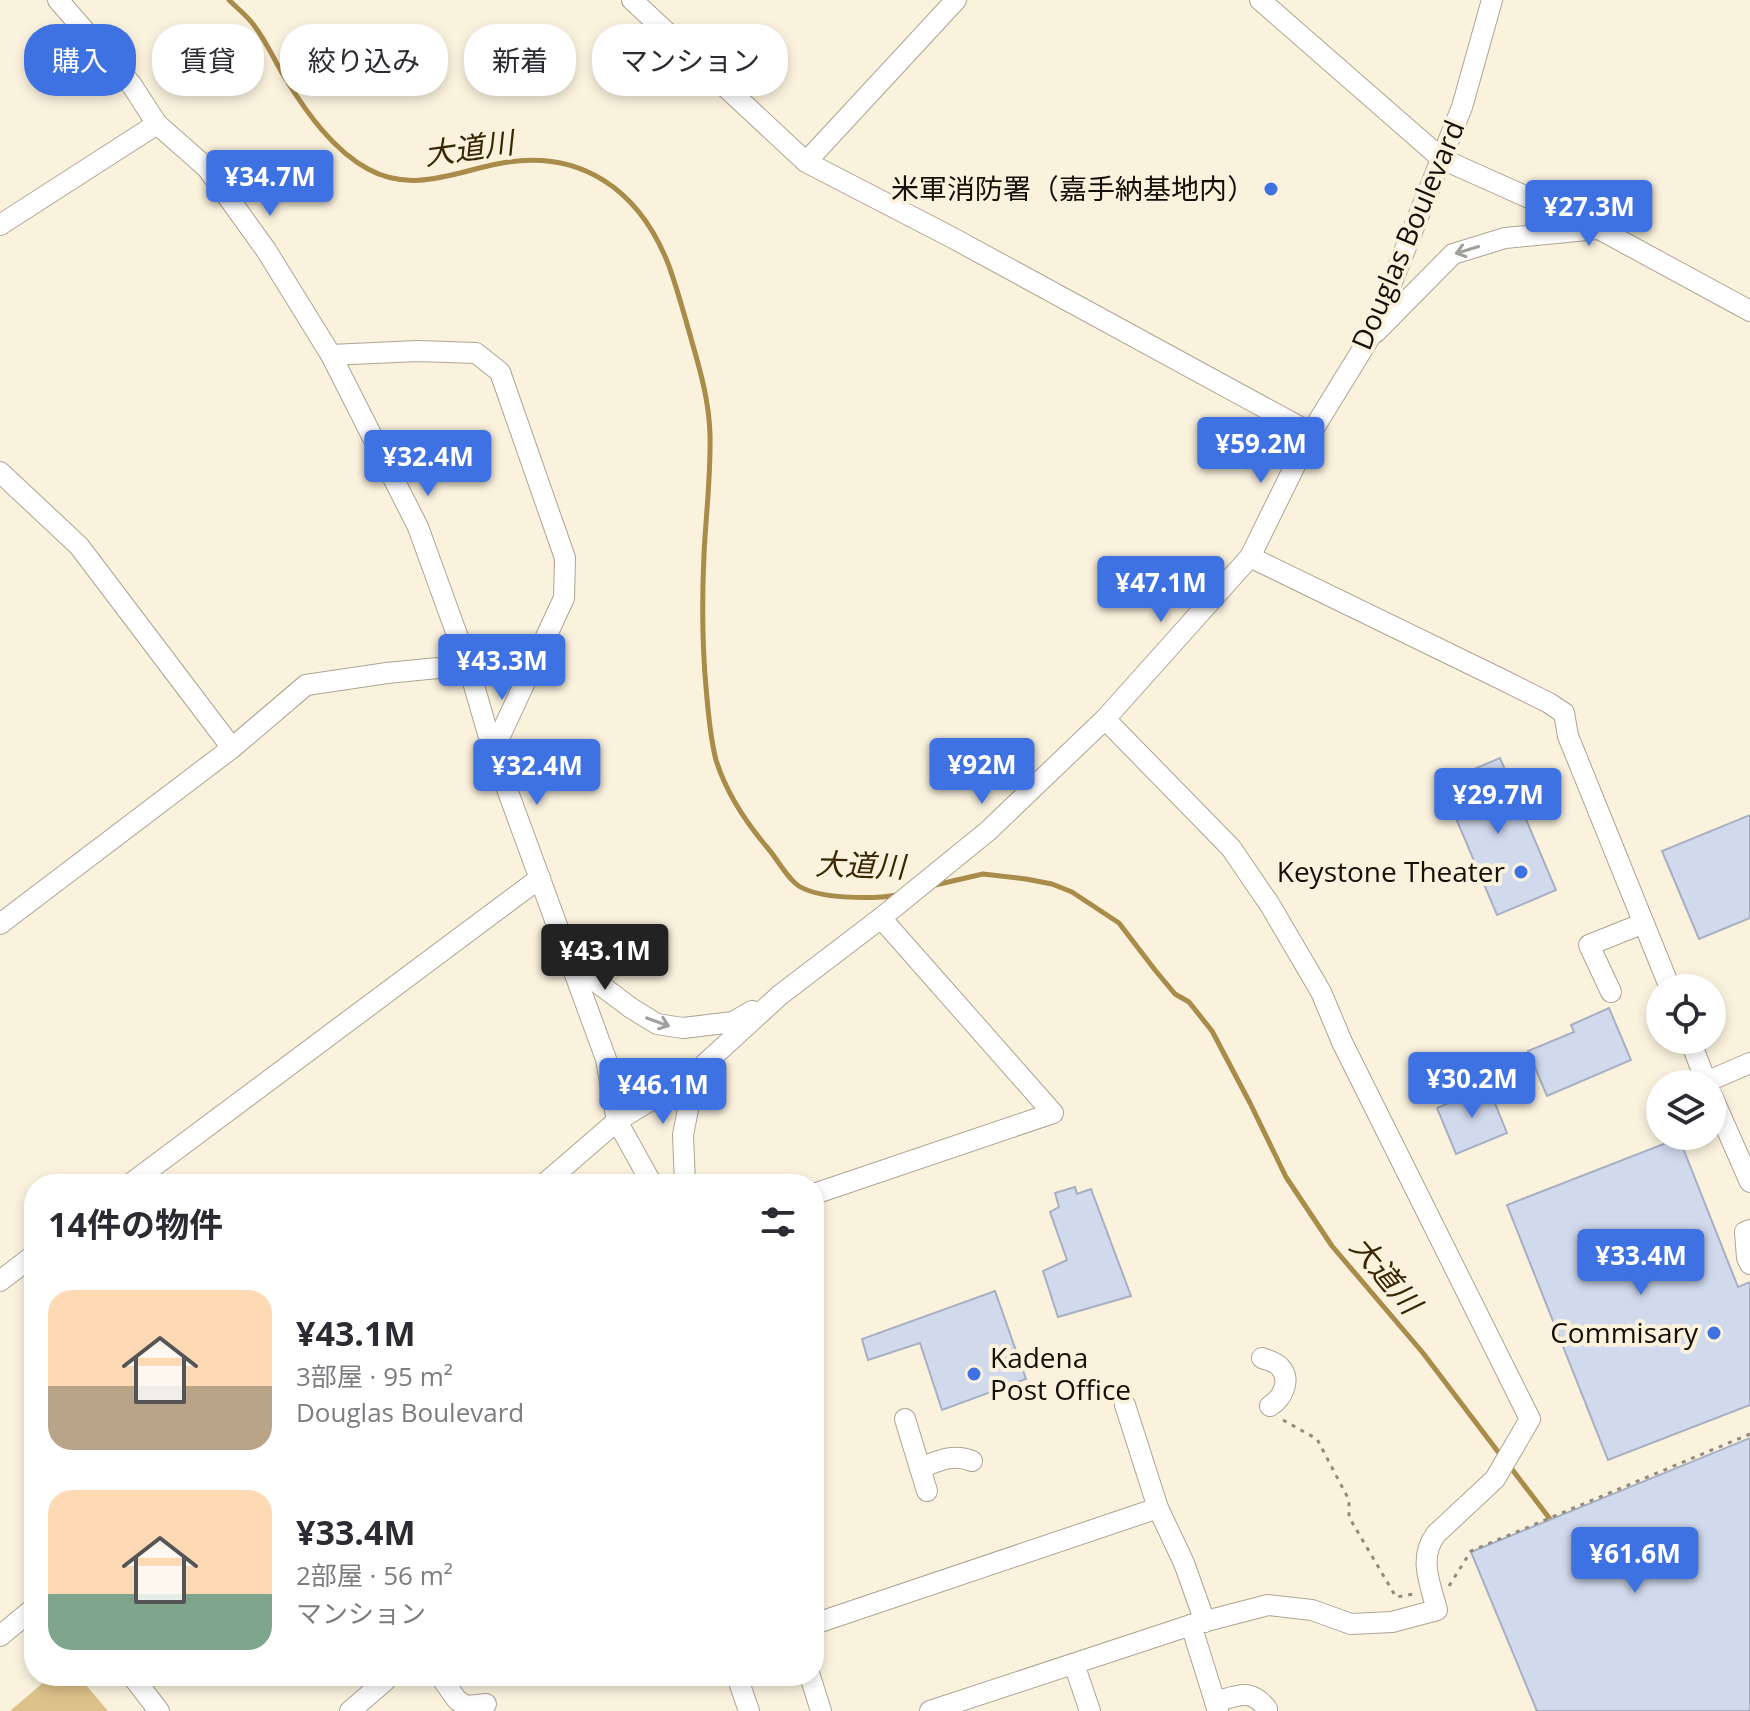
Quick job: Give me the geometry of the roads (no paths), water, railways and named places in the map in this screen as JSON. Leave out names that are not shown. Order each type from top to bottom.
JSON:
[{"type":"street","points":[[58,0],[131,84],[157,124],[207,168],[266,250],[331,355],[418,527],[468,665],[493,751],[606,1059],[617,1121],[646,1174]]},
{"type":"street","points":[[632,0],[806,162],[951,237],[1311,433]]},
{"type":"street","points":[[806,162],[956,0]]},
{"type":"street","points":[[1260,0],[1442,159],[1599,229],[1750,311]]},
{"type":"street","name":"Douglas Boulevard","points":[[556,1174],[617,1121],[695,1073],[780,995],[988,831],[1105,719],[1250,557],[1311,433],[1370,337],[1462,107],[1492,0]]},
{"type":"street","points":[[0,225],[157,124]]},
{"type":"street","points":[[1370,337],[1453,254],[1505,238],[1599,229]]},
{"type":"street","points":[[331,355],[417,351],[476,353],[500,372],[565,558],[565,571],[564,598],[493,751]]},
{"type":"street","points":[[0,472],[79,546],[232,748]]},
{"type":"street","points":[[1250,557],[1564,713],[1568,736],[1664,974]]},
{"type":"street","points":[[0,924],[232,748],[306,685],[468,665]]},
{"type":"street","points":[[930,1711],[1198,1624],[1268,1605],[1312,1610],[1351,1624],[1392,1622],[1437,1610],[1426,1564],[1429,1543],[1495,1479],[1530,1419],[1349,1055],[1321,992],[1270,905],[1231,848],[1105,719]]},
{"type":"street","points":[[143,1174],[540,878]]},
{"type":"street","points":[[824,1191],[1053,1113],[881,918]]},
{"type":"street","points":[[1611,992],[1589,945],[1644,923]]},
{"type":"street","points":[[571,963],[657,1024],[683,1028],[733,1022],[780,995]]},
{"type":"street","points":[[1726,1077],[1750,1063]]},
{"type":"street","points":[[685,1174],[683,1135],[695,1073]]},
{"type":"street","points":[[1726,1128],[1750,1182]]},
{"type":"street","points":[[1750,1230],[1745,1232],[1750,1264]]},
{"type":"street","points":[[0,1281],[24,1263]]},
{"type":"street","points":[[1262,1358],[1280,1367],[1284,1375],[1284,1389],[1272,1410]]},
{"type":"street","points":[[1125,1405],[1158,1508],[1184,1563],[1216,1707],[1239,1695],[1250,1694],[1260,1699],[1267,1709]]},
{"type":"street","points":[[905,1419],[927,1491]]},
{"type":"street","points":[[920,1468],[948,1458],[962,1457],[972,1461]]},
{"type":"street","points":[[824,1621],[1158,1508]]},
{"type":"street","points":[[0,1636],[24,1616]]},
{"type":"street","points":[[1074,1664],[1090,1711]]},
{"type":"street","points":[[140,1686],[159,1711]]},
{"type":"street","points":[[350,1711],[379,1686]]},
{"type":"street","points":[[447,1686],[457,1700],[466,1706],[486,1704]]},
{"type":"street","points":[[740,1686],[749,1711]]},
{"type":"street","points":[[813,1686],[821,1711]]},
{"type":"waterway","name":"大道川","points":[[229,0],[258,31],[312,118],[343,152],[368,169],[400,180],[416,180],[527,160],[555,162],[603,180],[624,196],[642,216],[669,266],[708,410],[710,449],[703,571],[703,637],[710,724],[720,772],[744,816],[795,883],[815,893],[829,895],[898,895]]},
{"type":"waterway","name":"大道川","points":[[935,885],[983,874],[1052,884],[1072,892],[1119,923],[1175,994],[1189,1002],[1212,1031],[1286,1177],[1332,1246],[1423,1353],[1502,1457]]},
{"type":"waterway","name":"大道川","points":[[1508,1464],[1553,1523]]},
{"type":"place","name":"米軍消防署（嘉手納基地内）","points":[[1271,189]]},
{"type":"place","name":"Keystone Theater","points":[[1521,872]]},
{"type":"place","name":"Commisary","points":[[1714,1333]]},
{"type":"place","name":"Kadena Post Office","points":[[974,1374]]}]
